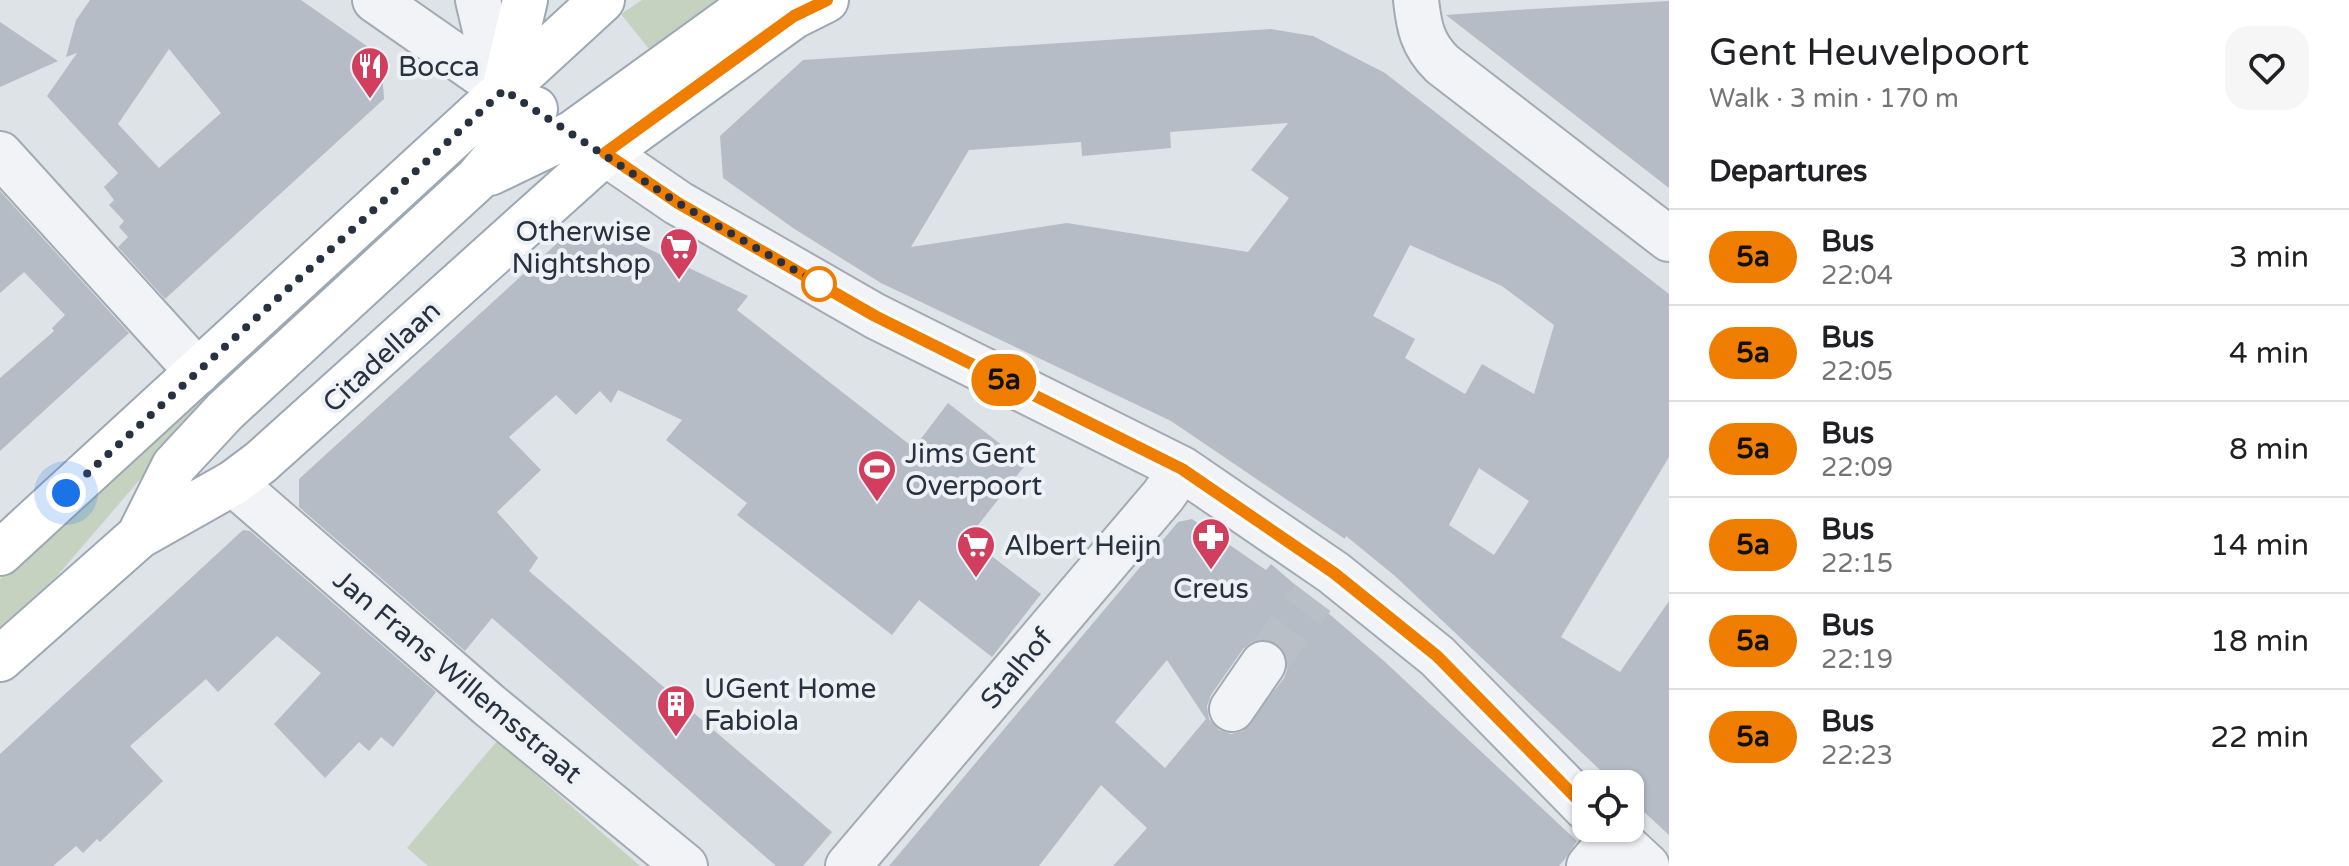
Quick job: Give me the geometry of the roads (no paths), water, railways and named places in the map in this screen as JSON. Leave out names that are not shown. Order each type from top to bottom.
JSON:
[{"type":"main road","points":[[520,99],[525,0]]},
{"type":"main road","points":[[0,553],[198,372],[520,99],[602,0]]},
{"type":"main road","points":[[589,143],[794,16],[826,0]]},
{"type":"main road","points":[[589,143],[753,3]]},
{"type":"main road","points":[[520,99],[589,143]]},
{"type":"main road","name":"Citadellaan","points":[[139,536],[174,466],[225,411],[477,179],[520,99]]},
{"type":"main road","name":"Citadellaan","points":[[477,179],[589,143]]},
{"type":"main road","name":"Citadellaan","points":[[0,659],[139,536],[233,483],[310,421],[589,143]]},
{"type":"street","points":[[375,0],[520,99]]},
{"type":"street","points":[[478,0],[494,68],[520,99]]},
{"type":"street","points":[[1416,0],[1419,31],[1427,49],[1442,64],[1669,239]]},
{"type":"street","points":[[589,143],[678,203],[875,316],[1182,469],[1324,586],[1437,656],[1572,804]]},
{"type":"street","points":[[0,154],[198,372]]},
{"type":"street","name":"Stalhof","points":[[848,866],[1163,496],[1182,469]]},
{"type":"street","name":"Jan Frans Willemsstraat","points":[[233,483],[489,705],[685,866]]},
{"type":"street","points":[[1232,709],[1263,664]]},
{"type":"street","points":[[1611,842],[1647,866]]},
{"type":"tunnel","points":[[1263,664],[1313,598]]},
{"type":"place","name":"Bocca","points":[[370,100]]},
{"type":"place","name":"Otherwise Nightshop","points":[[679,281]]},
{"type":"place","name":"Jims Gent Overpoort","points":[[877,503]]},
{"type":"place","name":"Creus","points":[[1211,571]]},
{"type":"place","name":"Albert Heijn","points":[[976,579]]},
{"type":"place","name":"UGent Home Fabiola","points":[[676,738]]}]
